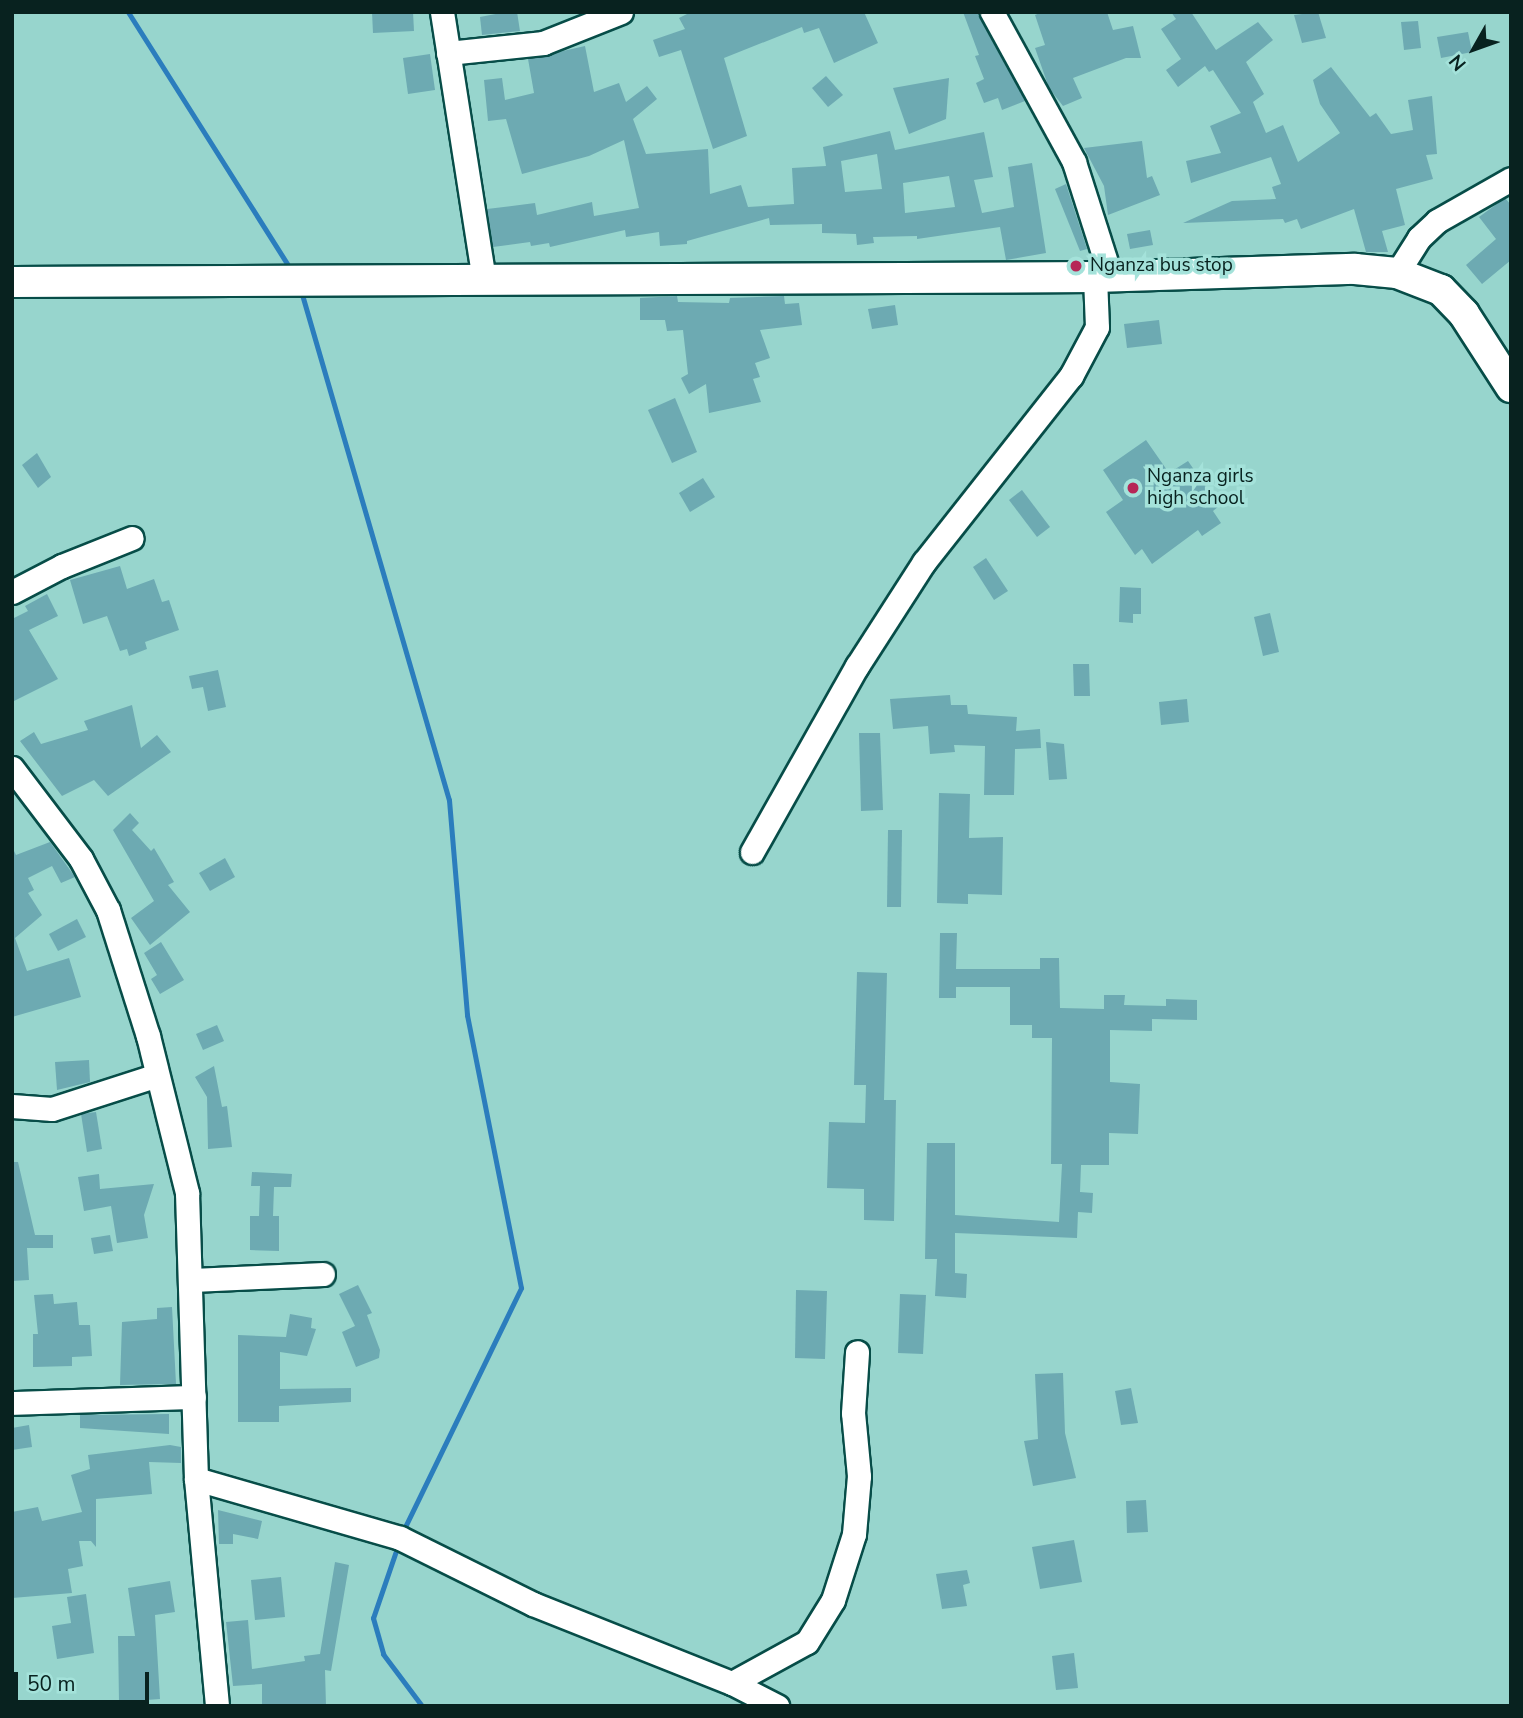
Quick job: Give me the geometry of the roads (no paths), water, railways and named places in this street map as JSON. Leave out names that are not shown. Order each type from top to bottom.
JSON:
[{"type":"main road","points":[[12,282],[1103,276],[1355,270],[1397,273],[1441,290],[1464,314],[1511,387]]},
{"type":"street","points":[[442,12],[484,279]]},
{"type":"street","points":[[448,52],[544,43],[621,12]]},
{"type":"street","points":[[752,852],[857,666],[924,562],[1077,366],[1097,327],[1103,276],[1074,162],[1001,14]]},
{"type":"street","points":[[1397,273],[1419,238],[1437,221],[1511,179]]},
{"type":"street","points":[[12,593],[62,566],[132,538]]},
{"type":"street","points":[[12,768],[81,859],[108,910],[158,1075],[187,1193],[192,1280],[195,1479],[217,1706]]},
{"type":"street","points":[[12,1106],[52,1109],[158,1075]]},
{"type":"street","points":[[192,1280],[323,1274]]},
{"type":"street","points":[[732,1682],[807,1642],[833,1600],[853,1534],[859,1476],[853,1413],[857,1352]]},
{"type":"street","points":[[12,1403],[194,1397]]},
{"type":"street","points":[[195,1479],[400,1538],[533,1604],[732,1682],[777,1706]]},
{"type":"waterway","points":[[128,12],[291,270]]},
{"type":"waterway","points":[[301,291],[449,800],[467,1015],[521,1288],[402,1533]]},
{"type":"waterway","points":[[398,1545],[373,1618],[383,1654],[422,1706]]},
{"type":"place","name":"Nganza bus stop","points":[[1076,266]]},
{"type":"place","name":"Nganza girls high school","points":[[1133,488]]}]
